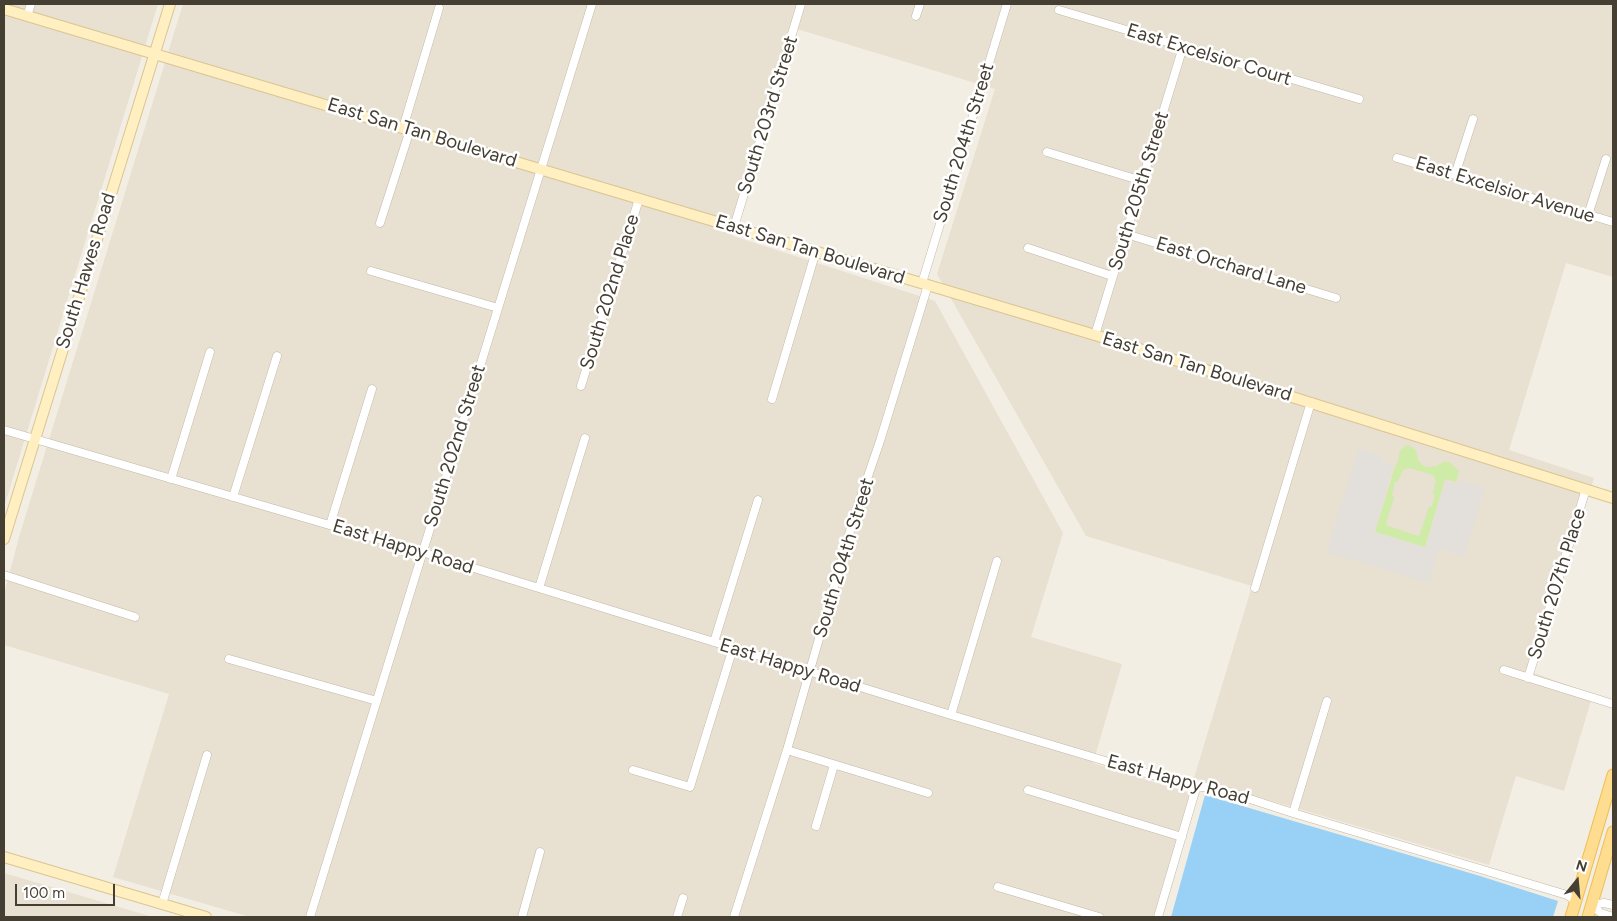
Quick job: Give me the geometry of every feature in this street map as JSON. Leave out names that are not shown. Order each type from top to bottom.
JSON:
[{"type":"main road","points":[[1570,917],[1613,775]]},
{"type":"main road","points":[[1588,917],[1613,832]]},
{"type":"street","points":[[27,16],[31,4]]},
{"type":"street","name":"South Hawes Road","points":[[4,539],[170,4]]},
{"type":"street","name":"South 202nd Street","points":[[310,917],[592,4]]},
{"type":"street","name":"South 203rd Street","points":[[734,227],[801,4]]},
{"type":"street","points":[[916,16],[920,4]]},
{"type":"street","name":"South 204th Street","points":[[734,917],[787,750],[854,517],[880,441],[1007,4]]},
{"type":"street","points":[[380,223],[439,8]]},
{"type":"street","name":"East San Tan Boulevard","points":[[4,9],[1095,335],[1613,498]]},
{"type":"street","name":"East Excelsior Court","points":[[1059,10],[1359,99]]},
{"type":"street","name":"South 205th Street","points":[[1095,335],[1182,47]]},
{"type":"street","points":[[1455,176],[1473,119]]},
{"type":"street","points":[[1047,152],[1142,180]]},
{"type":"street","name":"East Excelsior Avenue","points":[[1398,158],[1613,222]]},
{"type":"street","points":[[1588,215],[1606,159]]},
{"type":"street","name":"South 202nd Place","points":[[580,386],[639,198]]},
{"type":"street","name":"East Orchard Lane","points":[[1126,234],[1336,298]]},
{"type":"street","points":[[1028,248],[1112,276]]},
{"type":"street","points":[[772,399],[816,252]]},
{"type":"street","points":[[371,271],[498,308]]},
{"type":"street","points":[[172,479],[210,352]]},
{"type":"street","points":[[233,498],[277,356]]},
{"type":"street","points":[[330,525],[372,389]]},
{"type":"street","points":[[1255,588],[1312,402]]},
{"type":"street","name":"East Happy Road","points":[[4,430],[422,552],[951,715],[1196,788],[1210,786],[1293,813],[1567,895],[1576,901]]},
{"type":"street","points":[[539,588],[584,438]]},
{"type":"street","name":"South 207th Place","points":[[1528,678],[1586,490]]},
{"type":"street","points":[[714,642],[758,500]]},
{"type":"street","points":[[951,715],[997,561]]},
{"type":"street","points":[[4,575],[135,617]]},
{"type":"street","points":[[633,770],[690,787],[733,648]]},
{"type":"street","points":[[229,660],[377,702]]},
{"type":"street","points":[[1504,670],[1613,704]]},
{"type":"street","points":[[1293,813],[1327,701]]},
{"type":"street","points":[[787,750],[928,794]]},
{"type":"street","points":[[162,904],[206,755]]},
{"type":"street","points":[[816,826],[834,765]]},
{"type":"street","points":[[1158,917],[1196,788]]},
{"type":"street","points":[[1028,790],[1182,837]]},
{"type":"street","points":[[522,917],[540,852]]},
{"type":"street","points":[[4,857],[206,917]]},
{"type":"street","points":[[998,887],[1099,917]]},
{"type":"street","points":[[678,917],[683,898]]},
{"type":"street","points":[[1591,905],[1604,903],[1613,905]]},
{"type":"street","points":[[1591,905],[1601,913],[1613,917]]},
{"type":"shaded area","points":[[4,4],[158,4],[4,507]]},
{"type":"shaded area","points":[[183,4],[1613,4],[1613,277],[1566,263],[1509,450],[1594,478],[1534,673],[1593,694],[1564,791],[1516,776],[1489,865],[1194,778],[1252,586],[1086,536],[937,274],[995,89],[797,29],[733,236],[935,301],[1063,533],[1031,637],[1122,664],[1093,763],[1198,796],[1163,917],[250,917],[113,877],[169,694],[4,645],[4,594],[19,537]]},
{"type":"shaded area","points":[[1358,449],[1381,456],[1380,461],[1393,465],[1374,532],[1426,548],[1446,481],[1460,485],[1462,480],[1485,487],[1464,557],[1439,549],[1429,583],[1327,552]]},
{"type":"shaded area","points":[[4,873],[153,917],[4,917]]},
{"type":"green space","points":[[1408,445],[1416,450],[1418,460],[1424,466],[1437,466],[1443,462],[1449,462],[1459,471],[1456,482],[1445,479],[1425,547],[1375,532],[1400,451]],"holes":[[[1409,468],[1433,475],[1436,481],[1433,493],[1435,496],[1432,506],[1429,507],[1420,534],[1418,536],[1388,526],[1386,523],[1394,498],[1392,494],[1395,482],[1398,481],[1403,470]]]},
{"type":"water","points":[[1205,795],[1480,876],[1558,901],[1553,917],[1171,917]]}]
